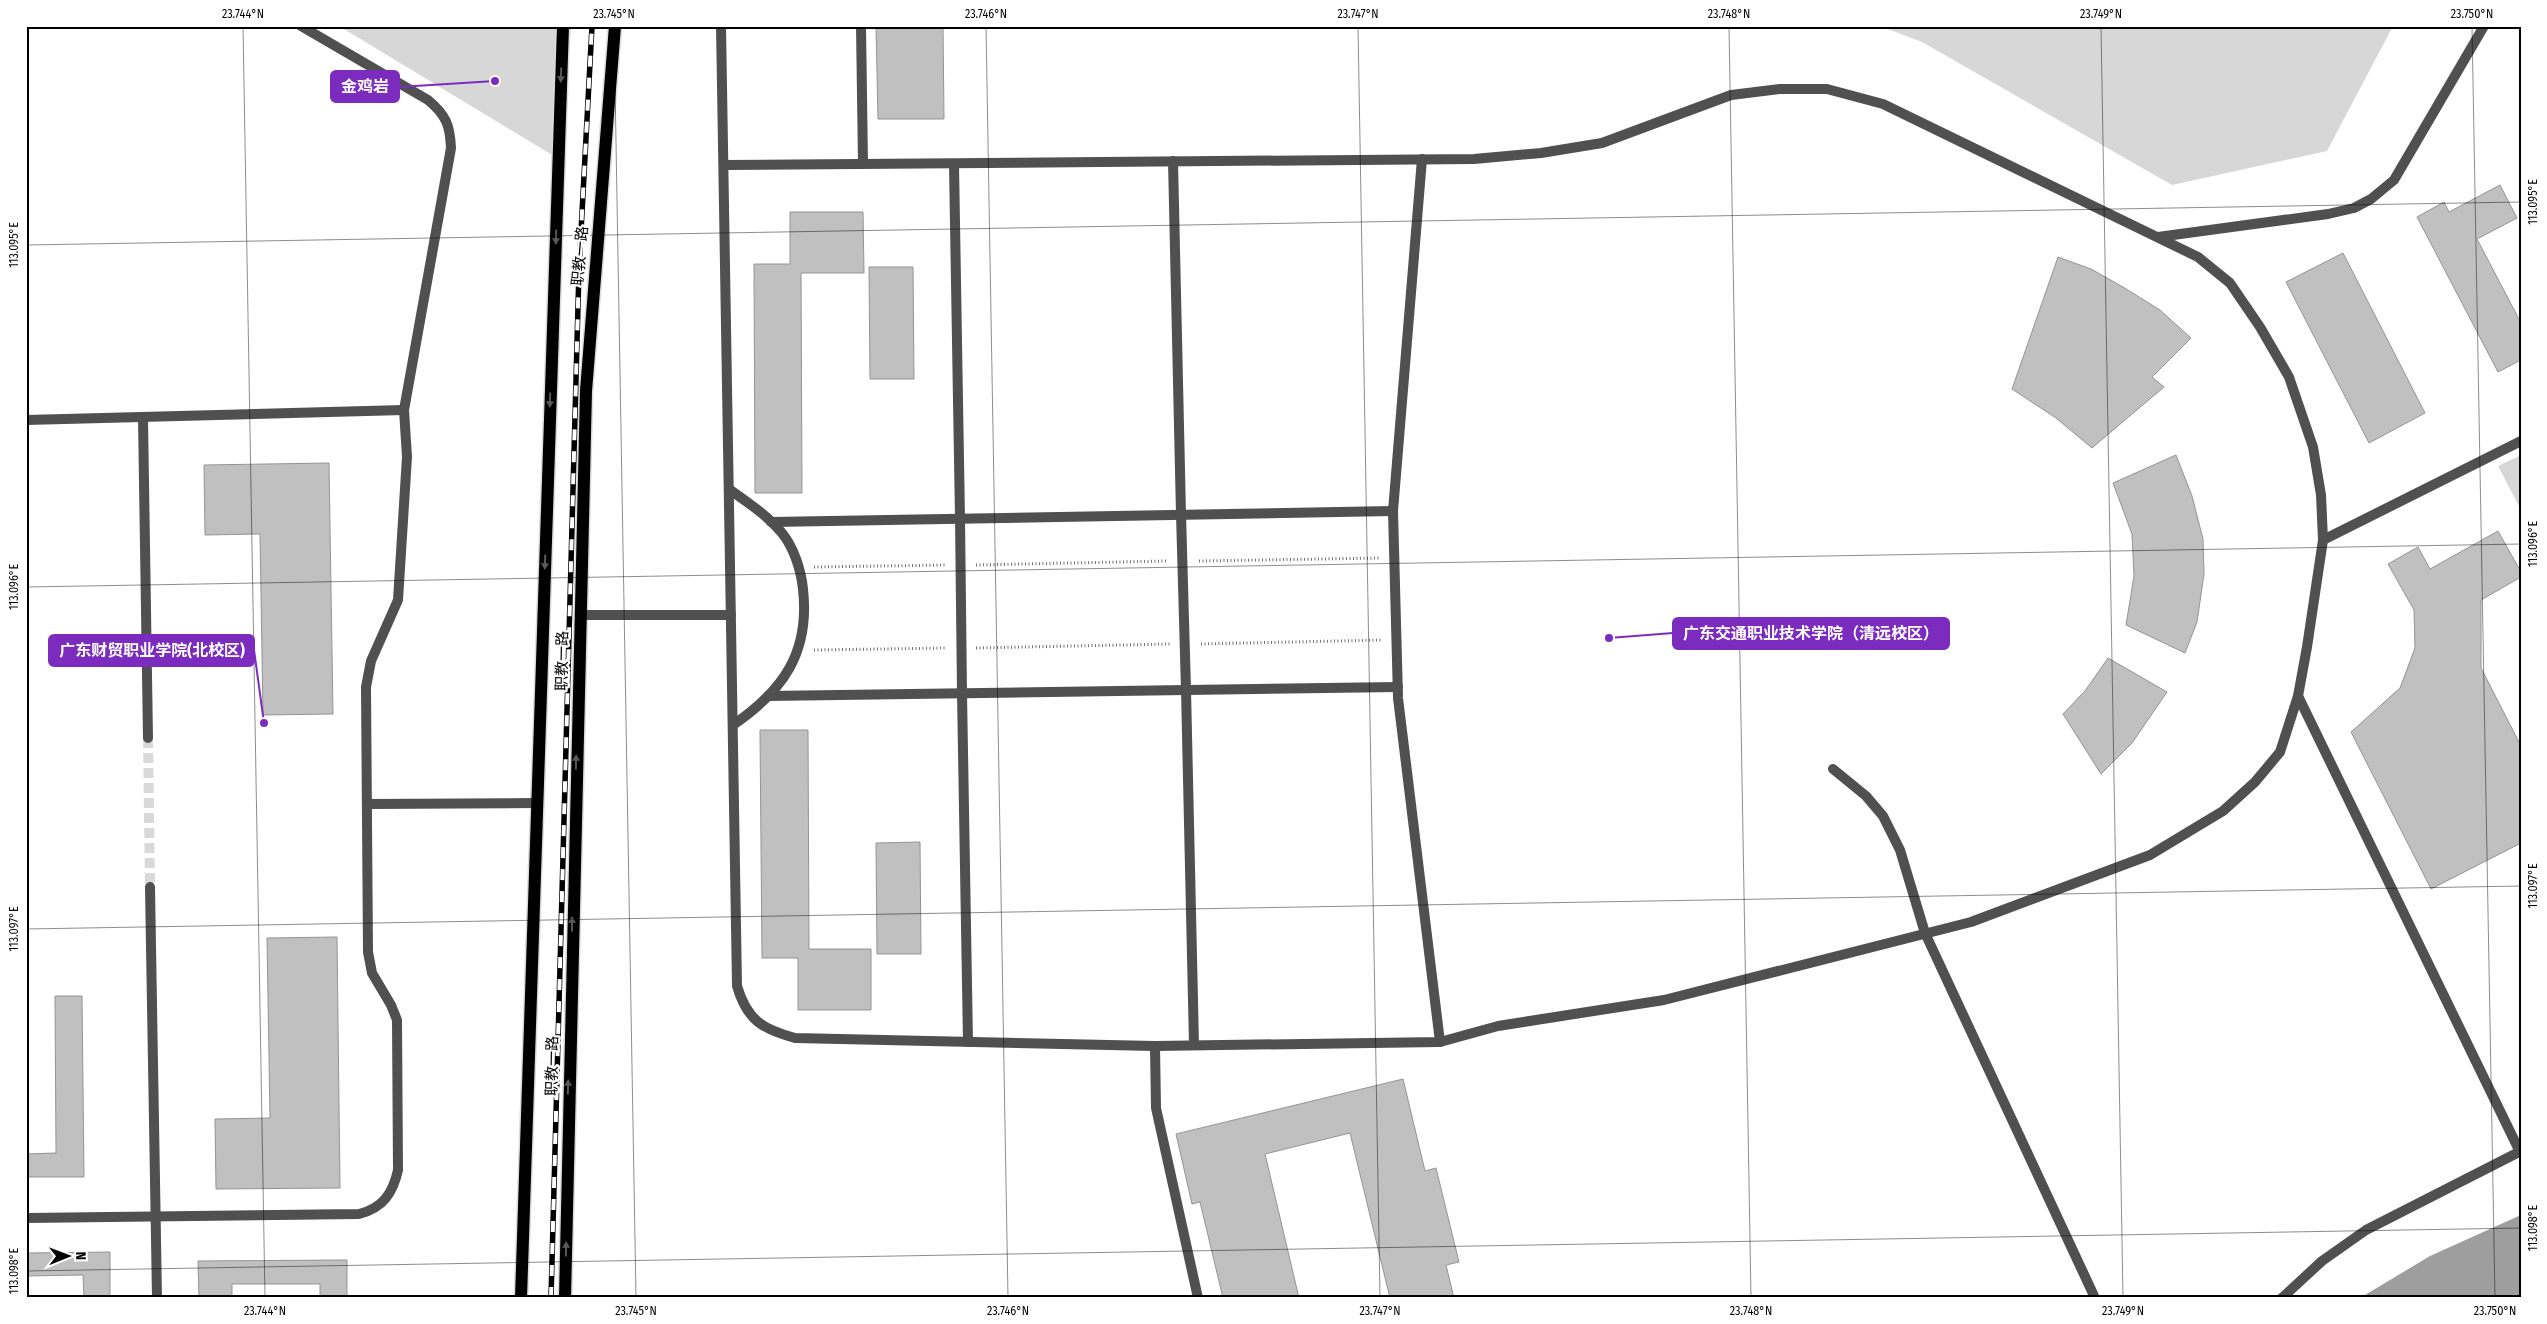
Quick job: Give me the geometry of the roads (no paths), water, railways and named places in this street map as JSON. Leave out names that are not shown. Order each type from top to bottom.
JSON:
[{"type":"main road","name":"职教一路","points":[[521,1298],[563,26]]},
{"type":"main road","name":"职教一路","points":[[565,1298],[586,391],[615,26]]},
{"type":"street","points":[[26,1218],[359,1214],[373,1210],[385,1201],[394,1188],[398,1170],[399,1042],[397,1020],[391,1005],[372,973],[368,952],[366,687],[372,661],[398,600],[407,457],[404,410],[451,148],[450,132],[442,112],[428,100],[300,26]]},
{"type":"street","points":[[721,26],[737,986],[743,1006],[757,1022],[773,1032],[795,1038],[1155,1046],[1440,1042],[1498,1026],[1664,1000],[1971,922],[2150,855],[2223,811],[2255,782],[2280,752],[2298,696],[2315,599],[2323,540],[2321,495],[2312,447],[2289,377],[2260,328],[2230,283],[2198,257],[1883,104],[1826,89],[1780,89],[1732,94],[1602,143],[1541,153],[1493,157],[1422,160],[724,165]]},
{"type":"street","points":[[861,26],[863,164]]},
{"type":"street","points":[[2158,237],[2328,214],[2354,208],[2371,199],[2394,180],[2484,26]]},
{"type":"street","points":[[1422,160],[1394,511],[1396,640],[1398,687],[1440,1042]]},
{"type":"street","points":[[1173,161],[1194,1045]]},
{"type":"street","points":[[954,164],[968,1042]]},
{"type":"street","points":[[26,420],[404,410]]},
{"type":"street","points":[[143,418],[148,738]]},
{"type":"street","points":[[2323,540],[2521,441]]},
{"type":"street","points":[[729,489],[782,533],[795,557],[805,607],[804,632],[796,659],[757,708],[733,725]]},
{"type":"street","points":[[771,522],[1394,511]]},
{"type":"street","points":[[580,616],[731,615]]},
{"type":"street","points":[[768,696],[1398,687]]},
{"type":"street","points":[[2282,1298],[2322,1261],[2366,1230],[2520,1152],[2298,696]]},
{"type":"street","points":[[1833,769],[1866,796],[1883,816],[1900,850],[1925,933],[2095,1298]]},
{"type":"street","points":[[367,804],[537,803]]},
{"type":"street","points":[[150,887],[157,1298]]},
{"type":"street","points":[[1155,1046],[1156,1108],[1198,1298]]},
{"type":"tunnel","points":[[148,738],[150,887]]},
{"type":"railway","points":[[551,1298],[579,269],[592,26]]},
{"type":"place","name":"金鸡岩","points":[[495,81]]},
{"type":"place","name":"广东交通职业技术学院（清远校区）","points":[[1609,638]]},
{"type":"place","name":"广东财贸职业学院(北校区)","points":[[264,723]]}]
